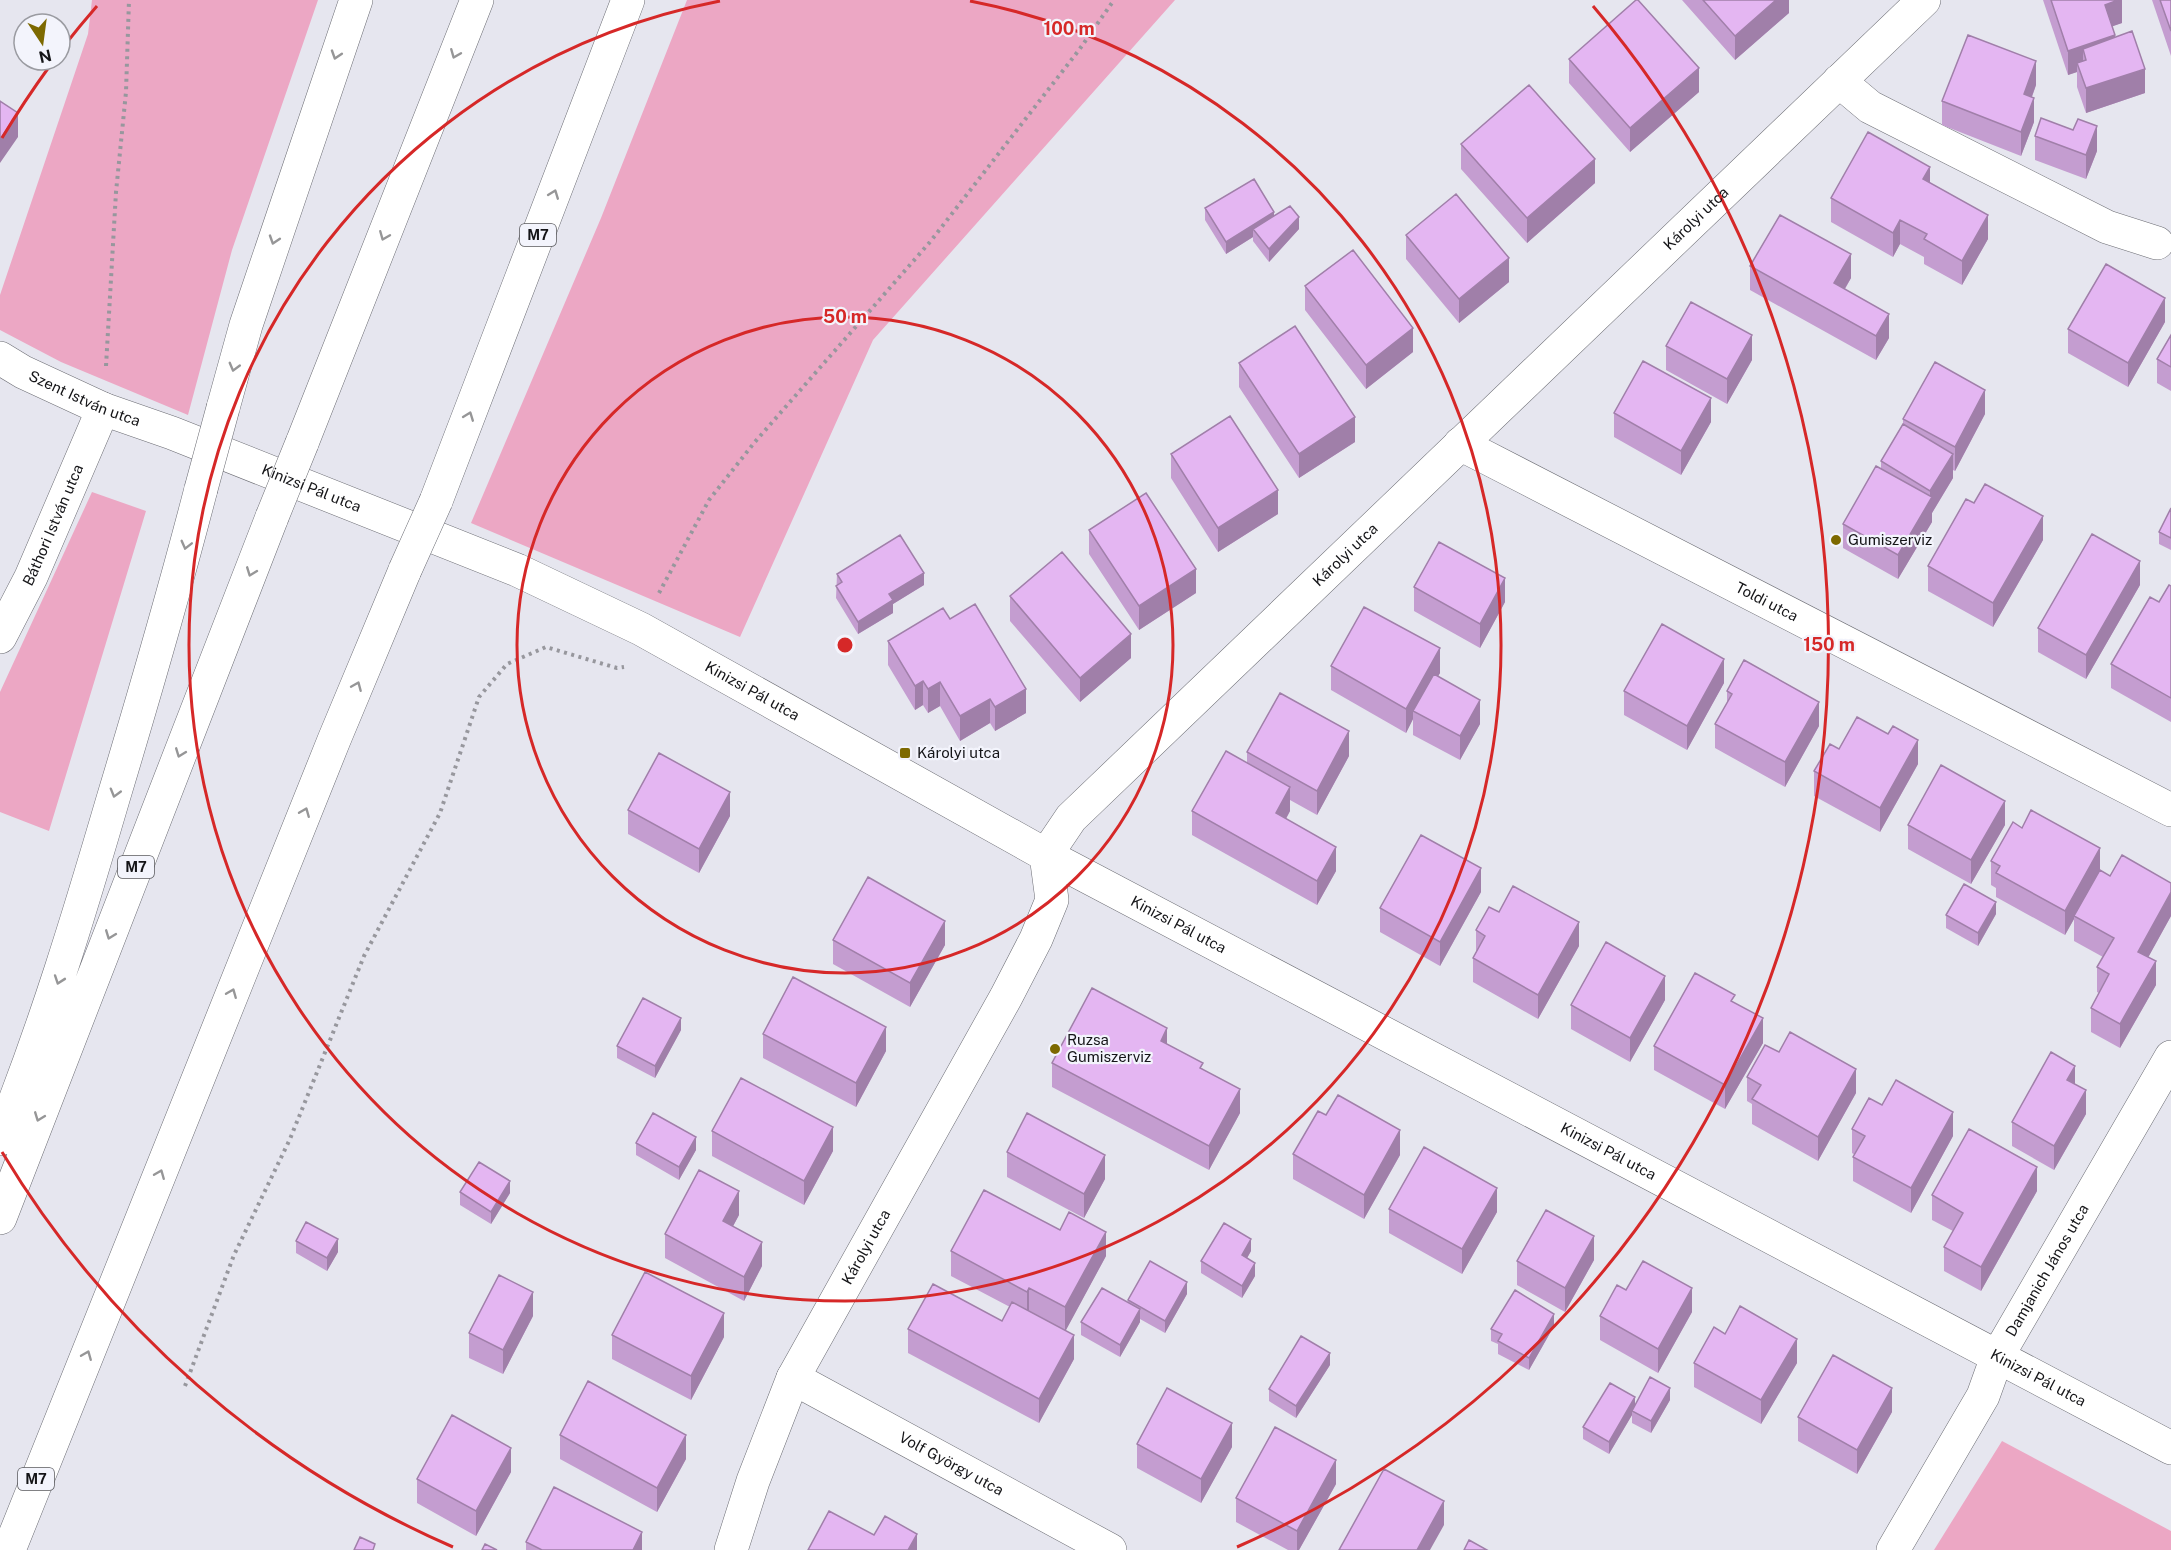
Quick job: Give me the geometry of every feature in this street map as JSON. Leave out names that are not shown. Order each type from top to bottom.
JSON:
[{"type":"main road","points":[[0,1139],[31,1063],[68,951],[174,594],[246,325],[356,0]]},
{"type":"main road","name":"M7","points":[[0,1218],[272,517],[477,0]]},
{"type":"main road","name":"M7","points":[[9,1550],[330,751],[435,501],[628,0]]},
{"type":"main road","name":"Károlyi utca","points":[[731,1550],[753,1480],[793,1378],[1032,948],[1052,900],[1046,855],[1071,818],[1924,0]]},
{"type":"main road","points":[[1839,81],[1870,107],[2107,228],[2157,243]]},
{"type":"main road","name":"Szent István utca","points":[[0,358],[23,372],[103,409],[172,433]]},
{"type":"main road","name":"Báthori István utca","points":[[0,637],[31,577],[103,409]]},
{"type":"main road","name":"Kinizsi Pál utca","points":[[172,433],[517,570],[653,635],[1046,855],[2171,1448]]},
{"type":"main road","name":"Toldi utca","points":[[1460,444],[2171,810]]},
{"type":"main road","name":"Damjanich János utca","points":[[1893,1550],[1983,1396],[1997,1357],[2171,1057]]},
{"type":"main road","name":"Volf György utca","points":[[793,1378],[1110,1550]]},
{"type":"path","points":[[103,409],[116,192],[126,92],[129,0]]},
{"type":"path","points":[[185,1386],[234,1255],[290,1139],[364,956],[440,813],[479,697],[507,664],[546,647],[617,668],[635,665],[653,635],[673,565],[709,500],[754,443],[930,242],[1079,50],[1114,0]]},
{"type":"shaded area","points":[[92,0],[318,0],[232,250],[188,415],[61,362],[0,330],[0,295],[88,34]]},
{"type":"shaded area","points":[[687,0],[1175,0],[873,340],[740,637],[471,523],[601,218]]},
{"type":"shaded area","points":[[92,492],[146,511],[49,831],[0,812],[0,692]]},
{"type":"shaded area","points":[[2002,1441],[2171,1531],[2171,1550],[1934,1550]]},
{"type":"building","points":[[1636,0],[1699,68],[1630,128],[1569,59]]},
{"type":"building","points":[[1703,0],[1776,0],[1735,36]]},
{"type":"building","points":[[2051,0],[2118,0],[2105,5],[2115,35],[2068,51]]},
{"type":"building","points":[[2160,0],[2171,0],[2171,31]]},
{"type":"building","points":[[2132,31],[2145,69],[2086,88],[2077,63],[2086,60],[2083,49]]},
{"type":"building","points":[[1968,35],[2036,61],[2024,94],[2034,98],[2021,132],[1942,101]]},
{"type":"building","points":[[1529,85],[1595,159],[1527,218],[1461,144]]},
{"type":"building","points":[[0,101],[18,113],[0,139]]},
{"type":"building","points":[[2041,118],[2073,130],[2078,119],[2097,126],[2086,155],[2035,136]]},
{"type":"building","points":[[1868,132],[1930,167],[1923,179],[1988,215],[1962,261],[1924,239],[1927,234],[1900,220],[1893,233],[1831,198]]},
{"type":"building","points":[[1254,179],[1274,212],[1226,242],[1205,208]]},
{"type":"building","points":[[1456,194],[1509,258],[1459,299],[1406,235]]},
{"type":"building","points":[[1290,206],[1299,217],[1269,249],[1253,229]]},
{"type":"building","points":[[1780,215],[1851,254],[1834,283],[1889,314],[1876,336],[1750,266]]},
{"type":"building","points":[[1353,250],[1413,328],[1366,365],[1305,286]]},
{"type":"building","points":[[2106,264],[2165,298],[2128,363],[2068,329]]},
{"type":"building","points":[[1691,302],[1752,335],[1727,379],[1666,346]]},
{"type":"building","points":[[1295,326],[1355,417],[1299,454],[1239,363]]},
{"type":"building","points":[[2171,335],[2171,367],[2157,359]]},
{"type":"building","points":[[1643,361],[1711,398],[1681,451],[1614,413]]},
{"type":"building","points":[[1935,362],[1985,390],[1955,447],[1903,419]]},
{"type":"building","points":[[1230,416],[1278,490],[1218,528],[1171,454]]},
{"type":"building","points":[[1903,424],[1953,454],[1930,491],[1881,461]]},
{"type":"building","points":[[1876,466],[1932,497],[1898,555],[1843,524]]},
{"type":"building","points":[[1985,484],[2043,516],[1993,603],[1928,566],[1966,499],[1974,503]]},
{"type":"building","points":[[1146,493],[1196,569],[1139,606],[1089,530]]},
{"type":"building","points":[[2171,508],[2171,538],[2159,532]]},
{"type":"building","points":[[2092,534],[2140,561],[2086,655],[2038,628]]},
{"type":"building","points":[[900,535],[924,573],[889,594],[893,600],[858,622],[836,586],[842,582],[837,574]]},
{"type":"building","points":[[1439,542],[1505,578],[1480,624],[1414,587]]},
{"type":"building","points":[[1062,552],[1131,634],[1080,678],[1010,596]]},
{"type":"building","points":[[2169,585],[2171,586],[2171,698],[2111,664],[2150,597],[2159,602]]},
{"type":"building","points":[[975,604],[1026,689],[995,707],[990,699],[960,716],[940,682],[928,689],[923,681],[915,686],[888,641],[943,608],[950,619]]},
{"type":"building","points":[[1364,607],[1440,648],[1406,709],[1331,666]]},
{"type":"building","points":[[1662,624],[1724,659],[1687,726],[1624,691]]},
{"type":"building","points":[[1744,660],[1819,702],[1785,762],[1715,724],[1732,694],[1727,691]]},
{"type":"building","points":[[1434,674],[1480,700],[1460,736],[1413,711]]},
{"type":"building","points":[[1280,693],[1349,731],[1317,791],[1247,752]]},
{"type":"building","points":[[1857,717],[1888,734],[1893,726],[1918,740],[1880,808],[1814,771],[1830,744],[1839,749]]},
{"type":"building","points":[[1226,751],[1290,787],[1276,813],[1336,847],[1317,881],[1192,811]]},
{"type":"building","points":[[659,753],[730,792],[699,849],[628,810]]},
{"type":"building","points":[[1941,765],[2005,801],[1971,860],[1908,825]]},
{"type":"building","points":[[2031,810],[2100,848],[2065,911],[1996,873],[2000,866],[1991,861],[2013,822],[2022,828]]},
{"type":"building","points":[[1421,835],[1481,868],[1440,942],[1380,908]]},
{"type":"building","points":[[2122,855],[2171,883],[2171,892],[2138,952],[2156,961],[2120,1024],[2091,1008],[2109,974],[2097,967],[2114,938],[2074,916],[2100,870],[2110,876]]},
{"type":"building","points":[[868,877],[945,921],[910,983],[833,940]]},
{"type":"building","points":[[1964,884],[1996,902],[1978,933],[1946,915]]},
{"type":"building","points":[[1513,886],[1579,922],[1538,995],[1473,958],[1485,936],[1476,930],[1489,907],[1499,912]]},
{"type":"building","points":[[1606,942],[1665,976],[1630,1038],[1571,1005]]},
{"type":"building","points":[[1695,973],[1735,995],[1731,1001],[1763,1018],[1725,1085],[1654,1046]]},
{"type":"building","points":[[793,977],[886,1027],[856,1083],[763,1034]]},
{"type":"building","points":[[1092,988],[1167,1028],[1161,1041],[1203,1063],[1200,1068],[1240,1089],[1209,1146],[1052,1063]]},
{"type":"building","points":[[643,998],[681,1018],[655,1066],[617,1046]]},
{"type":"building","points":[[1790,1032],[1856,1069],[1818,1137],[1752,1099],[1761,1085],[1747,1077],[1765,1045],[1779,1052]]},
{"type":"building","points":[[2051,1052],[2075,1066],[2067,1080],[2086,1090],[2054,1146],[2012,1122]]},
{"type":"building","points":[[741,1078],[833,1127],[804,1181],[712,1131]]},
{"type":"building","points":[[1896,1080],[1953,1112],[1911,1188],[1853,1157],[1865,1136],[1852,1129],[1869,1098],[1882,1105]]},
{"type":"building","points":[[1338,1095],[1400,1130],[1364,1195],[1293,1154],[1318,1111],[1326,1115]]},
{"type":"building","points":[[653,1113],[696,1137],[679,1167],[636,1143]]},
{"type":"building","points":[[1027,1113],[1105,1155],[1084,1194],[1007,1152]]},
{"type":"building","points":[[1969,1129],[2037,1167],[1981,1267],[1944,1247],[1963,1213],[1932,1195]]},
{"type":"building","points":[[1424,1147],[1497,1188],[1462,1249],[1389,1209]]},
{"type":"building","points":[[479,1162],[510,1181],[491,1212],[460,1192]]},
{"type":"building","points":[[699,1170],[739,1191],[723,1221],[762,1242],[744,1277],[665,1234]]},
{"type":"building","points":[[984,1190],[1060,1230],[1069,1212],[1106,1232],[1065,1307],[1029,1288],[1027,1292],[951,1251]]},
{"type":"building","points":[[1546,1210],[1594,1236],[1565,1288],[1517,1261]]},
{"type":"building","points":[[306,1222],[338,1239],[327,1258],[296,1241]]},
{"type":"building","points":[[1224,1223],[1251,1239],[1242,1255],[1255,1263],[1242,1286],[1201,1261]]},
{"type":"building","points":[[1150,1261],[1187,1282],[1165,1321],[1128,1300]]},
{"type":"building","points":[[1643,1261],[1692,1288],[1658,1349],[1600,1316],[1617,1285],[1626,1290]]},
{"type":"building","points":[[645,1272],[724,1313],[691,1376],[612,1335]]},
{"type":"building","points":[[499,1275],[533,1292],[503,1350],[469,1333]]},
{"type":"building","points":[[933,1284],[1002,1321],[1012,1302],[1074,1335],[1039,1399],[908,1329]]},
{"type":"building","points":[[1102,1288],[1140,1309],[1120,1345],[1081,1322]]},
{"type":"building","points":[[1515,1290],[1554,1314],[1529,1358],[1498,1341],[1502,1334],[1491,1329]]},
{"type":"building","points":[[1740,1306],[1797,1339],[1761,1400],[1694,1363],[1714,1327],[1725,1334]]},
{"type":"building","points":[[1301,1336],[1330,1353],[1296,1406],[1269,1389]]},
{"type":"building","points":[[1833,1355],[1892,1388],[1857,1450],[1798,1417]]},
{"type":"building","points":[[1650,1377],[1670,1388],[1651,1421],[1632,1411]]},
{"type":"building","points":[[588,1381],[686,1435],[657,1488],[560,1435]]},
{"type":"building","points":[[1610,1383],[1635,1397],[1609,1442],[1583,1427]]},
{"type":"building","points":[[1167,1388],[1232,1423],[1201,1479],[1137,1444]]},
{"type":"building","points":[[452,1415],[511,1448],[476,1511],[417,1479]]},
{"type":"building","points":[[1275,1427],[1336,1460],[1297,1531],[1236,1498]]},
{"type":"building","points":[[1384,1469],[1444,1501],[1417,1550],[1339,1550]]},
{"type":"building","points":[[554,1487],[642,1532],[633,1550],[542,1550],[526,1542]]},
{"type":"building","points":[[829,1511],[874,1535],[885,1516],[917,1534],[908,1550],[808,1550]]},
{"type":"building","points":[[360,1537],[375,1544],[373,1550],[354,1550]]},
{"type":"building","points":[[1469,1540],[1487,1550],[1464,1550]]},
{"type":"building","points":[[485,1544],[497,1550],[482,1550]]},
{"type":"place","name":"Gumiszerviz","points":[[1836,540]]},
{"type":"place","name":"Károlyi utca","points":[[905,753]]},
{"type":"place","name":"Ruzsa Gumiszerviz","points":[[1055,1049]]}]
